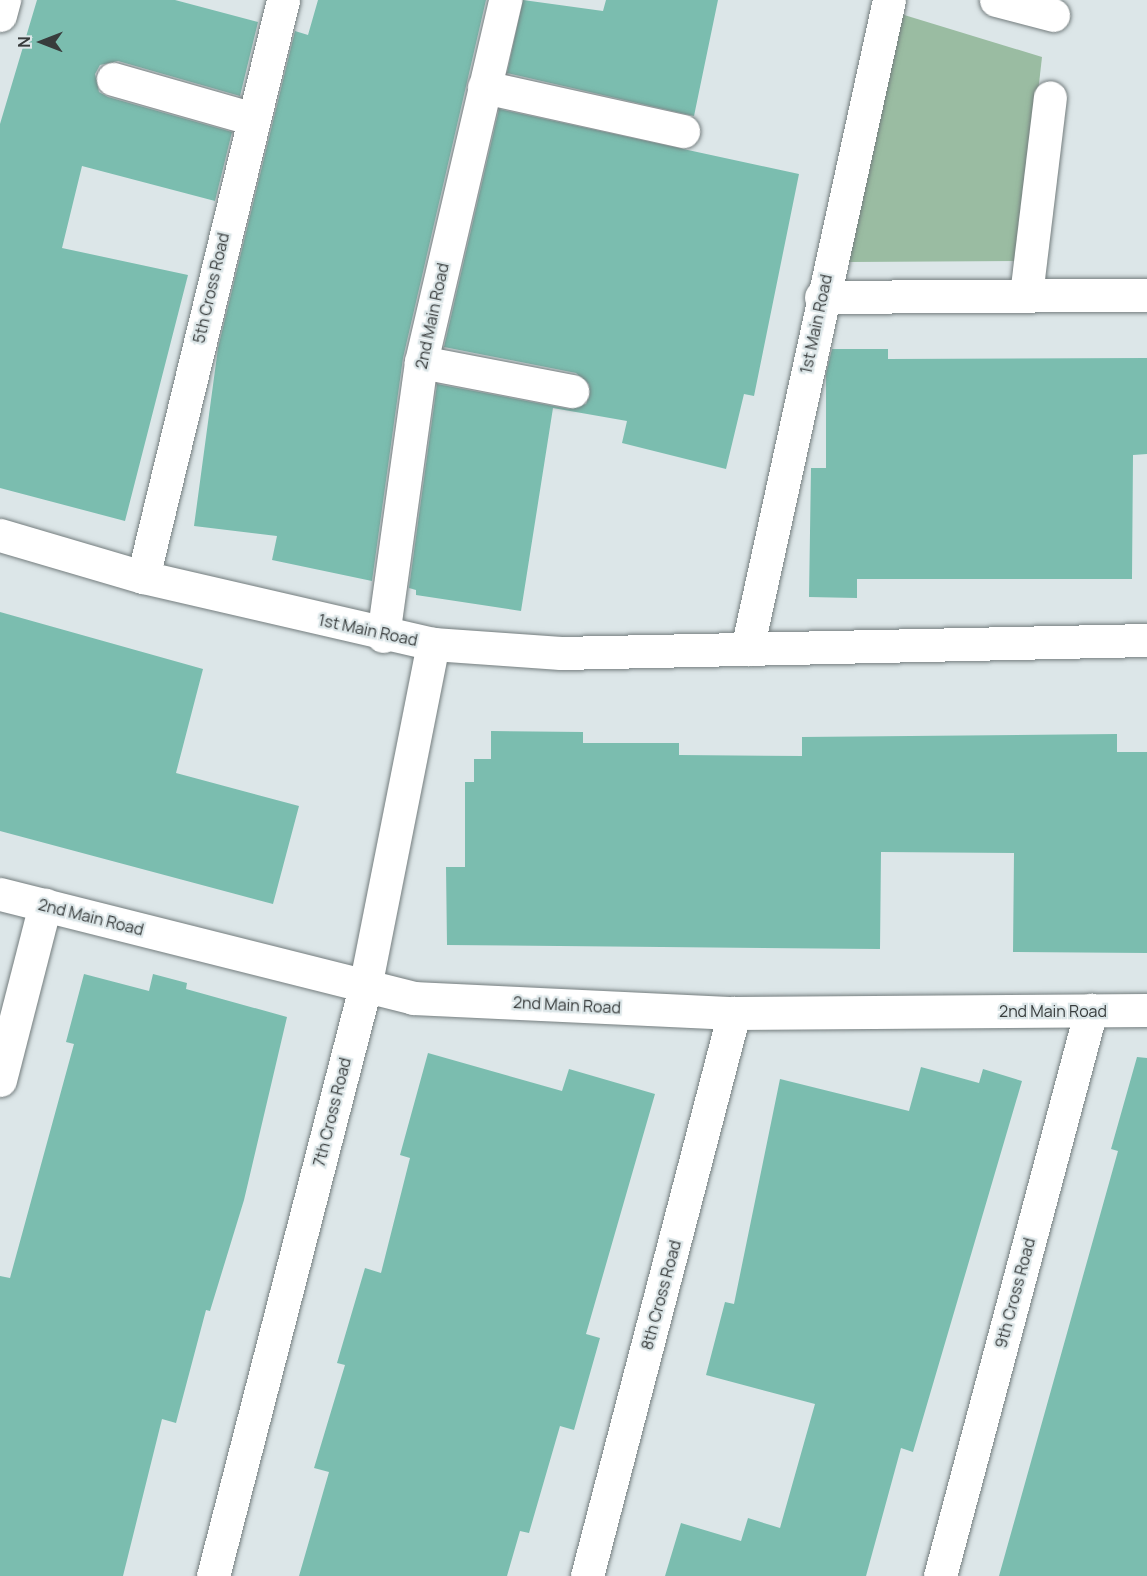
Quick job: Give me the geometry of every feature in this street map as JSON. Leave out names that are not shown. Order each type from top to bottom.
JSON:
[{"type":"street","points":[[0,15],[4,0]]},
{"type":"street","name":"5th Cross Road","points":[[143,577],[250,118],[283,0]]},
{"type":"street","name":"2nd Main Road","points":[[382,636],[421,362],[505,0]]},
{"type":"street","name":"1st Main Road","points":[[747,649],[821,297],[889,0]]},
{"type":"street","points":[[996,0],[1053,15]]},
{"type":"street","points":[[113,79],[250,118]]},
{"type":"street","points":[[484,87],[683,131]]},
{"type":"street","points":[[1026,295],[1050,97]]},
{"type":"street","points":[[821,297],[1147,295]]},
{"type":"street","points":[[421,362],[572,391]]},
{"type":"street","name":"1st Main Road","points":[[0,535],[143,577],[382,636],[433,644],[561,652],[1147,640]]},
{"type":"street","name":"7th Cross Road","points":[[213,1576],[364,987],[433,644]]},
{"type":"street","name":"2nd Main Road","points":[[0,894],[413,998],[734,1013],[1147,1010]]},
{"type":"street","points":[[0,1080],[45,905]]},
{"type":"street","name":"9th Cross Road","points":[[940,1576],[1091,1010]]},
{"type":"street","name":"8th Cross Road","points":[[587,1576],[734,1013]]},
{"type":"green space","points":[[901,14],[1042,57],[1019,261],[849,262]]},
{"type":"building","points":[[37,0],[175,0],[258,22],[240,96],[118,61],[100,65],[95,74],[99,92],[108,97],[232,132],[215,201],[82,166],[62,248],[188,275],[125,521],[0,488],[0,124]]},
{"type":"building","points":[[318,0],[486,0],[403,358],[372,581],[272,560],[277,536],[194,526],[218,348],[295,31],[308,35]]},
{"type":"building","points":[[523,0],[603,11],[606,0],[718,0],[694,116],[507,73]]},
{"type":"building","points":[[499,109],[799,174],[754,396],[744,394],[726,469],[622,443],[627,421],[553,408],[521,611],[416,595],[416,590],[409,588],[437,384],[569,409],[586,404],[590,395],[589,384],[576,373],[444,347]]},
{"type":"building","points":[[832,349],[888,349],[888,359],[1147,358],[1147,454],[1133,455],[1132,579],[857,579],[857,598],[809,597],[811,468],[826,468],[826,374]]},
{"type":"building","points":[[0,612],[203,669],[176,773],[299,806],[273,904],[0,831]]},
{"type":"building","points":[[491,731],[583,732],[583,743],[679,743],[679,755],[802,756],[802,737],[1117,734],[1117,752],[1147,752],[1147,953],[1013,952],[1014,853],[881,852],[880,949],[447,945],[446,867],[465,867],[465,782],[474,782],[474,759],[491,759]]},
{"type":"building","points":[[84,974],[149,991],[153,974],[187,983],[186,989],[287,1017],[244,1200],[210,1311],[206,1310],[176,1423],[162,1419],[123,1576],[0,1576],[0,1276],[10,1278],[74,1044],[66,1042]]},
{"type":"building","points":[[428,1053],[562,1091],[569,1069],[655,1094],[586,1334],[600,1338],[574,1430],[560,1426],[529,1533],[520,1531],[507,1576],[299,1576],[329,1472],[314,1468],[345,1365],[337,1363],[365,1268],[381,1273],[410,1158],[400,1155]]},
{"type":"building","points":[[1137,1057],[1147,1058],[1147,1576],[999,1576],[1118,1151],[1111,1149]]},
{"type":"building","points":[[921,1067],[979,1083],[983,1069],[1022,1081],[913,1452],[901,1448],[866,1576],[665,1576],[681,1523],[741,1541],[748,1518],[780,1528],[815,1404],[706,1375],[725,1302],[734,1304],[780,1079],[909,1111]]}]
